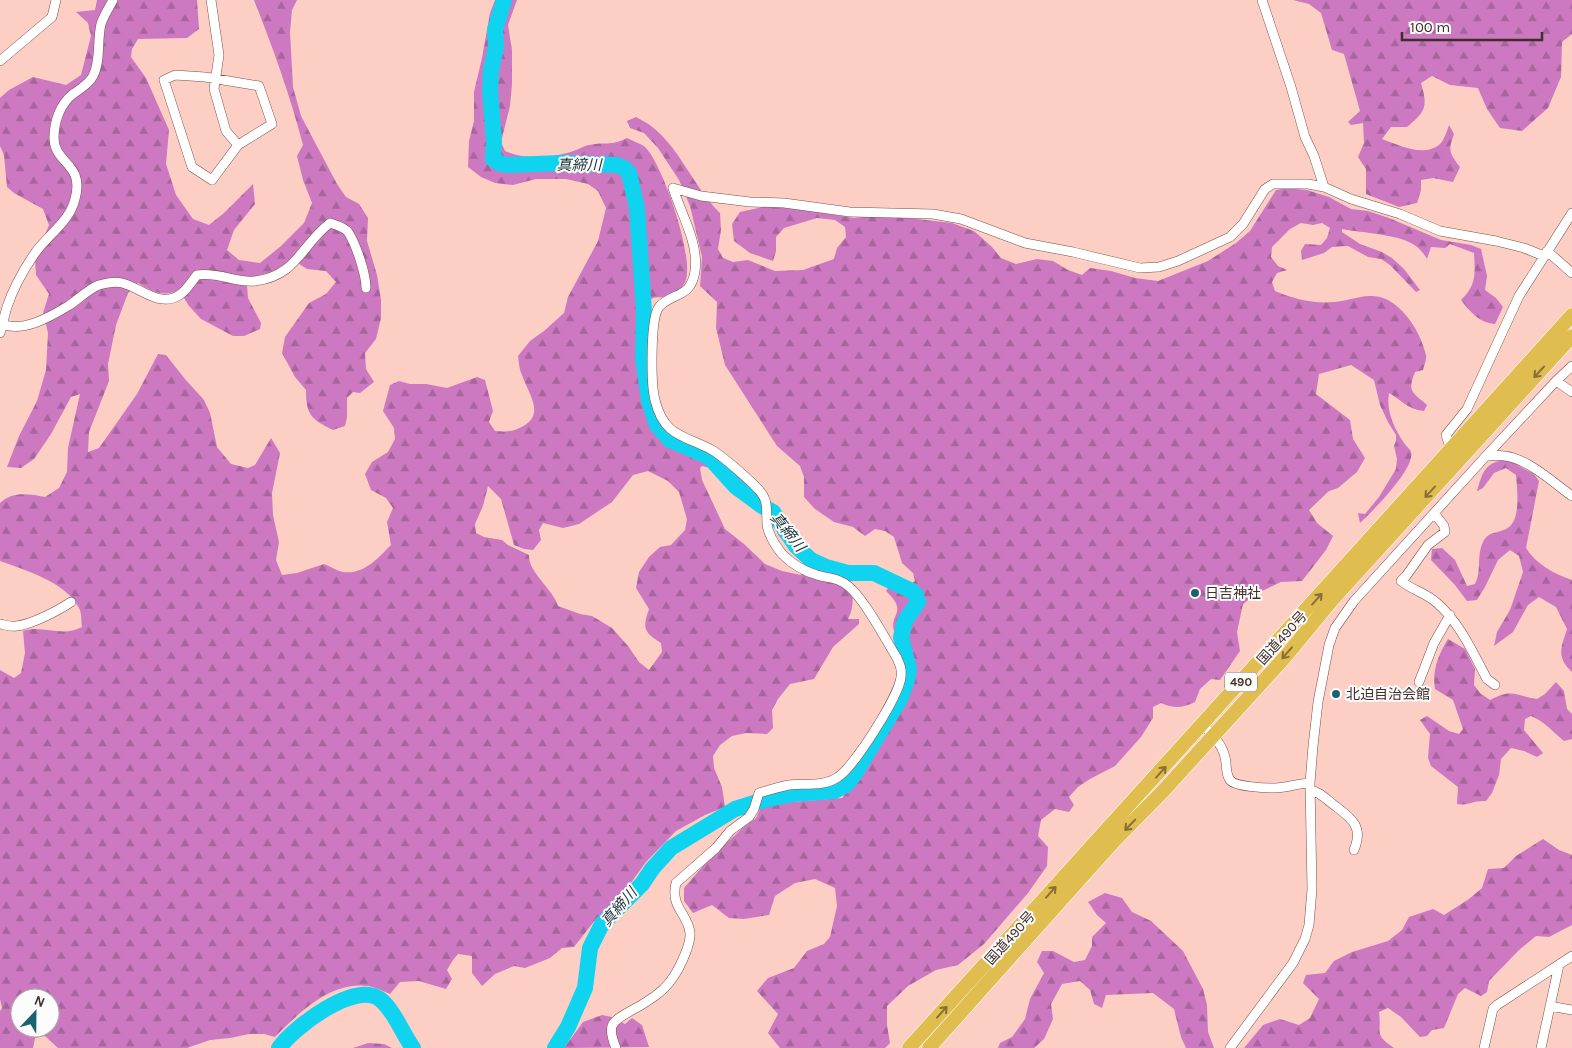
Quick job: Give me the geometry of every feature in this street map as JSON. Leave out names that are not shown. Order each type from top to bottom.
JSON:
[{"type":"highway","name":"国道490号","points":[[909,1048],[1572,316]]},
{"type":"highway","name":"国道490号","points":[[929,1048],[1107,849],[1165,789],[1285,657],[1345,585],[1572,336]]},
{"type":"street","points":[[0,62],[52,17],[56,0]]},
{"type":"street","points":[[113,0],[102,23],[97,62],[93,76],[63,104],[54,126],[54,140],[57,152],[75,173],[77,185],[76,199],[67,218],[34,255],[12,294],[1,327],[29,324],[67,306],[98,286],[110,282],[122,283],[149,296],[166,299],[173,298],[182,293],[197,275],[219,274],[254,281],[278,275],[291,267],[310,241],[330,223],[348,232],[366,277],[366,288]]},
{"type":"street","points":[[212,0],[219,55],[214,89],[226,131],[238,145]]},
{"type":"street","points":[[1262,0],[1291,87],[1305,137],[1314,156],[1324,187]]},
{"type":"street","points":[[175,75],[189,75],[215,80],[259,86],[272,124],[238,145],[212,180],[192,166],[164,80],[175,75]]},
{"type":"street","points":[[616,1048],[612,1036],[612,1026],[615,1020],[646,1002],[673,978],[690,939],[686,920],[675,902],[676,884],[716,848],[730,831],[750,817],[759,793],[788,785],[818,784],[830,781],[838,778],[848,769],[891,703],[901,679],[902,668],[854,591],[844,582],[834,578],[818,576],[797,567],[782,553],[770,536],[765,497],[758,488],[713,450],[679,436],[670,430],[664,421],[655,400],[653,355],[656,314],[662,304],[690,287],[695,273],[696,258],[692,241],[673,188],[701,196],[750,202],[784,203],[850,212],[933,214],[962,219],[1025,243],[1074,252],[1140,268],[1159,267],[1178,261],[1230,237],[1243,224],[1265,189],[1273,184],[1308,184],[1324,187],[1400,214],[1440,231],[1496,241],[1546,254],[1572,273]]},
{"type":"street","points":[[1451,450],[1446,435],[1466,409],[1488,366],[1507,319],[1572,213]]},
{"type":"street","points":[[1230,1048],[1293,963],[1309,925],[1312,890],[1310,786],[1313,746],[1318,702],[1326,659],[1335,628],[1354,601],[1486,456],[1572,366]]},
{"type":"street","points":[[1556,381],[1572,392]]},
{"type":"street","points":[[1486,456],[1506,456],[1520,461],[1572,496]]},
{"type":"street","points":[[1555,483],[1572,489]]},
{"type":"street","points":[[1434,513],[1444,526],[1444,532],[1428,545],[1406,576],[1401,580],[1408,587],[1422,592],[1450,615],[1488,679],[1495,685]]},
{"type":"street","points":[[0,624],[22,625],[53,613],[71,602]]},
{"type":"street","points":[[1420,682],[1434,643],[1450,615]]},
{"type":"street","points":[[1203,725],[1221,746],[1230,780],[1236,784],[1277,788],[1296,784],[1310,786],[1348,816],[1355,824],[1358,840],[1354,850]]},
{"type":"street","points":[[1484,1048],[1493,1009],[1572,956]]},
{"type":"street","points":[[1541,1048],[1559,965]]},
{"type":"street","points":[[1550,1006],[1572,1010]]},
{"type":"green space","points":[[97,0],[197,0],[199,29],[187,38],[138,39],[132,49],[131,57],[146,78],[169,130],[166,164],[176,195],[193,219],[209,225],[253,184],[255,204],[234,230],[227,250],[239,260],[260,263],[281,246],[304,223],[312,203],[303,180],[297,156],[303,145],[298,126],[281,72],[254,0],[297,0],[292,10],[290,32],[293,87],[301,116],[337,184],[346,197],[359,204],[368,218],[367,241],[377,275],[381,300],[381,318],[376,339],[365,353],[366,369],[374,382],[360,393],[353,392],[347,398],[345,426],[333,430],[320,423],[311,415],[307,405],[306,390],[295,377],[282,353],[285,337],[309,303],[326,294],[336,282],[326,271],[307,269],[293,260],[272,275],[247,284],[248,298],[261,323],[260,329],[244,336],[233,336],[201,319],[189,306],[179,290],[163,293],[153,291],[138,283],[128,293],[116,325],[108,364],[109,381],[89,432],[88,452],[99,448],[137,394],[158,354],[166,355],[204,400],[210,413],[217,447],[231,464],[248,468],[255,465],[271,438],[280,453],[272,493],[273,515],[279,542],[276,560],[282,575],[297,573],[324,564],[338,571],[358,571],[370,564],[391,545],[387,522],[393,508],[386,498],[371,490],[365,474],[372,462],[388,452],[395,439],[394,428],[383,411],[390,385],[399,381],[447,388],[477,377],[485,380],[493,411],[489,422],[495,431],[514,430],[525,425],[534,414],[533,402],[521,373],[518,356],[530,341],[564,313],[568,297],[598,241],[606,208],[598,191],[588,184],[566,179],[536,179],[513,185],[495,183],[481,177],[468,167],[469,141],[474,121],[474,92],[490,13],[495,0],[517,0],[508,25],[512,50],[512,84],[510,106],[501,142],[505,151],[521,156],[546,157],[627,138],[641,144],[652,156],[669,192],[676,214],[686,257],[687,273],[681,288],[673,294],[651,299],[649,306],[645,402],[653,427],[660,437],[678,450],[689,454],[715,456],[727,465],[764,502],[763,514],[736,494],[711,468],[702,466],[700,468],[702,480],[725,529],[765,564],[782,571],[801,575],[808,567],[778,535],[774,520],[780,515],[795,527],[811,551],[832,563],[850,578],[853,599],[848,619],[859,619],[859,624],[833,647],[814,679],[790,684],[772,710],[773,728],[767,734],[746,733],[732,736],[720,745],[713,756],[714,768],[722,787],[725,807],[705,815],[676,831],[646,862],[625,891],[596,919],[574,947],[562,948],[550,958],[525,968],[514,966],[495,974],[482,986],[472,973],[472,956],[458,954],[447,970],[452,979],[446,989],[419,981],[400,982],[390,994],[368,986],[341,988],[305,1009],[275,1037],[264,1034],[249,1034],[210,1040],[187,1048],[58,1048],[47,1038],[60,1038],[60,988],[10,988],[10,1038],[35,1038],[33,1048],[0,1048],[0,1011],[2,1008],[0,999],[0,670],[14,678],[21,673],[25,653],[23,631],[38,629],[67,631],[82,627],[79,608],[65,591],[44,578],[0,561],[0,503],[16,495],[27,494],[45,497],[59,488],[67,472],[68,448],[80,394],[71,397],[51,434],[34,459],[21,468],[7,467],[19,436],[37,401],[46,370],[48,333],[43,313],[49,294],[36,275],[35,258],[49,225],[43,209],[7,187],[4,155],[0,146],[0,98],[9,90],[33,77],[66,85],[81,75],[91,36],[88,23],[76,12],[95,10]],"holes":[[[648,471],[668,481],[679,492],[687,519],[685,530],[671,545],[660,547],[649,557],[639,572],[636,588],[649,609],[645,626],[648,633],[661,643],[662,652],[649,670],[639,662],[612,628],[592,616],[558,606],[551,593],[532,568],[529,555],[502,540],[484,537],[476,533],[475,524],[483,506],[488,486],[501,499],[514,545],[533,550],[541,540],[539,530],[543,523],[563,528],[579,524],[612,502],[633,475]]]},
{"type":"green space","points":[[1293,0],[1572,0],[1572,34],[1562,42],[1561,77],[1548,108],[1522,131],[1500,128],[1487,109],[1478,88],[1450,85],[1432,76],[1421,83],[1425,103],[1422,112],[1407,127],[1391,127],[1382,139],[1411,149],[1427,150],[1440,144],[1449,125],[1454,134],[1451,151],[1460,167],[1453,182],[1433,178],[1421,180],[1421,190],[1417,203],[1399,207],[1366,194],[1366,169],[1358,157],[1364,143],[1363,123],[1351,125],[1348,122],[1360,111],[1344,54],[1332,50],[1321,13],[1309,4]]},
{"type":"green space","points":[[636,117],[650,125],[662,136],[682,161],[709,201],[720,213],[721,230],[718,249],[723,258],[733,262],[748,260],[775,271],[803,270],[834,259],[837,248],[846,237],[845,227],[835,220],[817,218],[784,228],[776,237],[776,251],[773,261],[750,253],[734,241],[732,224],[740,212],[767,206],[786,207],[854,218],[882,215],[952,223],[974,231],[1001,258],[1016,264],[1037,259],[1053,261],[1068,270],[1082,275],[1090,268],[1158,281],[1208,261],[1236,243],[1250,231],[1276,190],[1287,188],[1307,190],[1329,197],[1351,209],[1368,211],[1389,218],[1441,240],[1471,245],[1481,249],[1487,276],[1485,290],[1496,298],[1503,307],[1495,324],[1480,319],[1464,304],[1461,300],[1470,289],[1474,278],[1474,253],[1450,244],[1445,248],[1431,247],[1427,259],[1416,246],[1409,242],[1380,234],[1342,229],[1342,232],[1360,244],[1392,258],[1404,269],[1420,290],[1416,292],[1390,265],[1381,259],[1368,257],[1348,246],[1332,247],[1324,253],[1302,260],[1301,251],[1305,244],[1321,245],[1327,238],[1330,228],[1322,223],[1313,225],[1301,223],[1290,229],[1272,247],[1271,257],[1278,266],[1287,270],[1277,273],[1272,282],[1275,291],[1296,299],[1311,302],[1340,301],[1369,296],[1380,297],[1396,306],[1410,320],[1424,346],[1426,355],[1423,370],[1415,372],[1411,388],[1427,405],[1424,411],[1413,408],[1389,393],[1388,400],[1394,425],[1411,452],[1411,459],[1407,468],[1392,489],[1360,523],[1358,513],[1365,514],[1379,497],[1396,469],[1397,459],[1394,446],[1396,435],[1380,405],[1374,380],[1351,365],[1319,374],[1316,394],[1350,420],[1353,439],[1365,458],[1357,472],[1338,488],[1329,491],[1309,510],[1317,523],[1333,536],[1326,550],[1302,581],[1281,582],[1256,594],[1243,604],[1237,632],[1240,651],[1220,680],[1211,679],[1200,689],[1195,702],[1182,707],[1161,703],[1153,707],[1153,718],[1141,737],[1115,766],[1078,787],[1069,797],[1074,805],[1069,812],[1055,809],[1041,820],[1038,836],[1048,847],[1047,866],[1028,893],[984,944],[958,965],[936,970],[908,986],[887,1006],[887,1025],[890,1043],[885,1048],[780,1048],[768,1033],[778,1014],[757,991],[768,978],[794,968],[807,951],[824,944],[830,937],[837,906],[835,888],[815,879],[795,883],[775,896],[769,915],[744,919],[729,918],[712,905],[693,913],[684,901],[684,888],[710,858],[756,818],[761,807],[779,803],[842,798],[864,770],[901,709],[909,689],[913,671],[911,657],[898,640],[894,631],[893,625],[897,612],[896,604],[886,591],[891,584],[904,589],[915,581],[913,573],[902,563],[894,537],[885,531],[875,529],[865,536],[853,527],[834,522],[815,509],[804,497],[804,477],[800,466],[777,446],[725,365],[716,328],[717,302],[700,286],[702,257],[690,206],[679,180],[658,148],[644,133],[630,128],[627,121]]},
{"type":"green space","points":[[1506,459],[1534,474],[1539,481],[1526,548],[1546,568],[1572,580],[1572,672],[1564,662],[1561,652],[1567,629],[1556,607],[1539,597],[1528,605],[1513,632],[1494,646],[1497,632],[1510,610],[1523,572],[1519,556],[1510,550],[1498,560],[1477,600],[1467,601],[1455,585],[1431,560],[1432,549],[1442,548],[1455,560],[1467,586],[1475,584],[1481,547],[1485,538],[1509,527],[1513,523],[1517,510],[1516,475],[1506,468],[1494,473],[1483,488],[1477,491],[1486,469],[1493,463]]},
{"type":"green space","points":[[1448,639],[1465,649],[1475,669],[1474,685],[1480,693],[1490,700],[1504,694],[1537,699],[1545,694],[1556,682],[1564,691],[1567,709],[1572,714],[1572,739],[1564,741],[1536,718],[1531,716],[1525,719],[1524,730],[1543,753],[1537,757],[1511,748],[1501,759],[1499,775],[1492,793],[1486,801],[1457,804],[1458,787],[1431,766],[1428,758],[1430,734],[1420,720],[1427,716],[1449,731],[1459,734],[1463,729],[1453,700],[1435,689],[1434,676],[1437,663]]},
{"type":"green space","points":[[1543,839],[1559,850],[1572,855],[1572,925],[1549,937],[1536,936],[1519,950],[1489,981],[1487,992],[1481,996],[1465,988],[1458,994],[1444,1028],[1432,1030],[1427,1036],[1420,1037],[1401,1017],[1388,1008],[1379,1012],[1380,1033],[1383,1039],[1394,1048],[1244,1048],[1263,1025],[1280,1019],[1299,1025],[1310,1018],[1319,999],[1303,983],[1306,975],[1325,973],[1334,961],[1352,952],[1388,941],[1402,930],[1409,917],[1433,909],[1444,915],[1482,888],[1488,869],[1504,868],[1516,856]]},
{"type":"green space","points":[[1105,893],[1122,898],[1132,912],[1151,921],[1183,951],[1203,989],[1207,1005],[1208,1032],[1214,1048],[1186,1048],[1181,1037],[1174,1009],[1153,993],[1106,995],[1102,1008],[1094,1004],[1090,990],[1080,981],[1062,984],[1051,1004],[1053,1019],[1044,1039],[1034,1048],[998,1048],[1000,1043],[1012,1037],[1025,1019],[1030,999],[1044,973],[1037,962],[1042,951],[1053,951],[1074,962],[1085,960],[1092,946],[1092,937],[1106,923],[1097,915],[1088,902]]},
{"type":"green space","points":[[602,1015],[612,1017],[625,1024],[632,1018],[642,1025],[649,1047],[564,1048],[583,1022]]},
{"type":"green space","points":[[368,1043],[384,1044],[392,1048],[353,1048]]},
{"type":"waterway","name":"真締川","points":[[504,0],[495,30],[496,47],[491,70],[493,159],[501,164],[509,165],[562,163],[617,165],[629,173],[637,208],[644,312],[643,357],[649,401],[657,425],[670,440],[709,457],[735,486],[773,512],[796,546],[811,560],[826,567],[848,573],[874,573],[912,591],[916,595],[918,602],[905,621],[901,637],[909,669],[900,699],[846,785],[834,791],[793,794],[735,809],[671,848],[652,869],[642,884],[602,924],[590,948],[585,988],[568,1027],[555,1048]]},
{"type":"waterway","name":"真締川","points":[[279,1048],[297,1029],[326,1009],[356,996],[370,995],[381,1000],[386,1005],[413,1048]]},
{"type":"place","name":"日吉神社","points":[[1195,593]]},
{"type":"place","name":"北迫自治会館","points":[[1336,694]]}]
